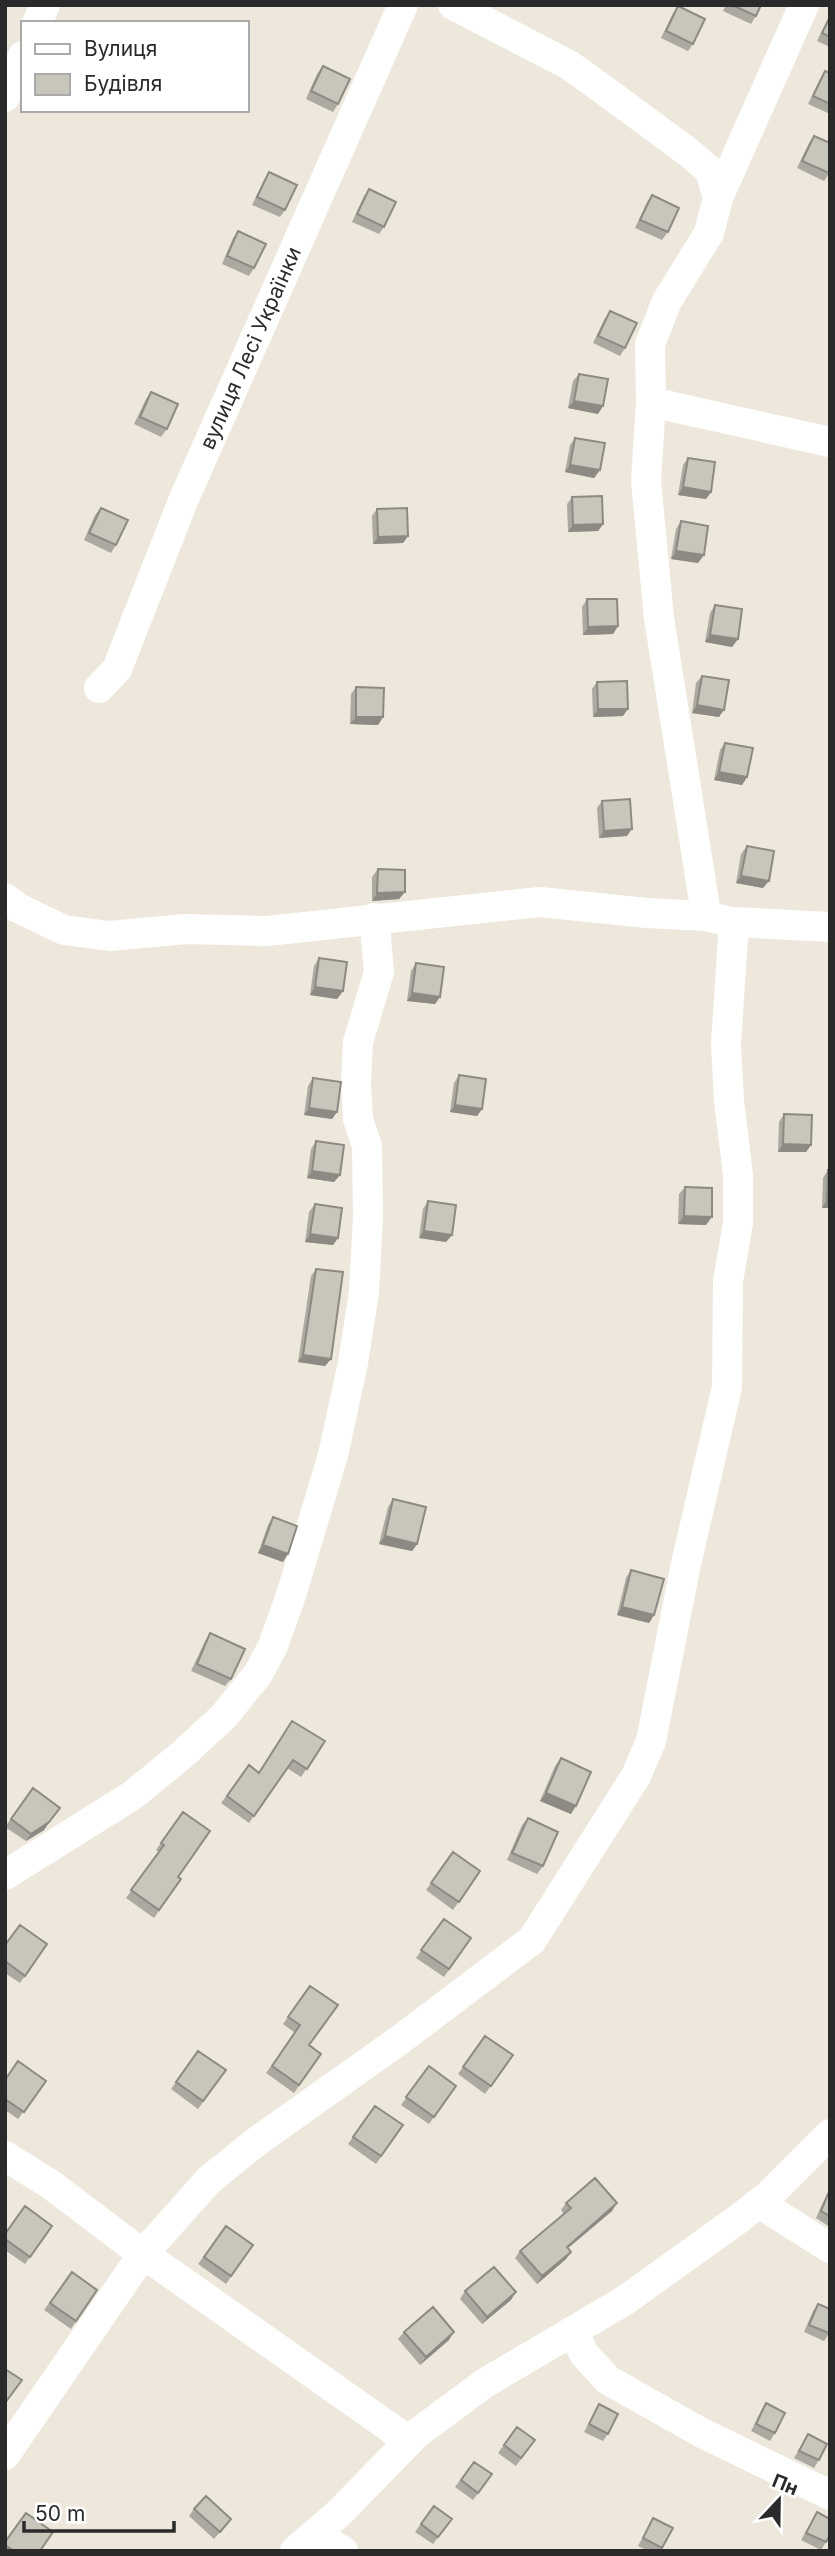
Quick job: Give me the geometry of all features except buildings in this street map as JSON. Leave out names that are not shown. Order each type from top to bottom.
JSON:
[{"type":"street","points":[[38,21],[45,5]]},
{"type":"street","name":"вулиця Лесі Українки","points":[[99,688],[117,669],[183,501],[403,5]]},
{"type":"street","points":[[453,5],[569,65],[593,82],[710,171],[718,198]]},
{"type":"street","points":[[705,916],[705,901],[659,618],[646,481],[651,402],[650,344],[667,301],[709,233],[718,198],[804,5]]},
{"type":"street","points":[[5,97],[21,61]]},
{"type":"street","points":[[651,402],[830,442]]},
{"type":"street","points":[[5,898],[18,908],[64,930],[110,936],[186,929],[267,931],[540,902],[705,916],[734,922],[830,927]]},
{"type":"street","points":[[5,1875],[133,1795],[184,1753],[224,1716],[258,1674],[272,1646],[292,1592],[333,1455],[353,1363],[364,1292],[368,1217],[366,1146],[358,1119],[356,1084],[358,1042],[379,972],[374,918]]},
{"type":"street","points":[[5,2455],[143,2254],[209,2180],[256,2142],[401,2039],[532,1940],[636,1776],[651,1741],[686,1564],[727,1387],[728,1281],[738,1223],[738,1175],[729,1101],[726,1044],[734,922]]},
{"type":"street","points":[[305,2542],[340,2512],[409,2441],[485,2383],[624,2301],[760,2203],[830,2134]]},
{"type":"street","points":[[5,2157],[50,2184],[143,2254],[409,2441]]},
{"type":"street","points":[[760,2203],[830,2248]]},
{"type":"street","points":[[573,2332],[584,2354],[608,2380],[702,2433],[830,2495]]},
{"type":"street","points":[[305,2542],[343,2551]]}]
